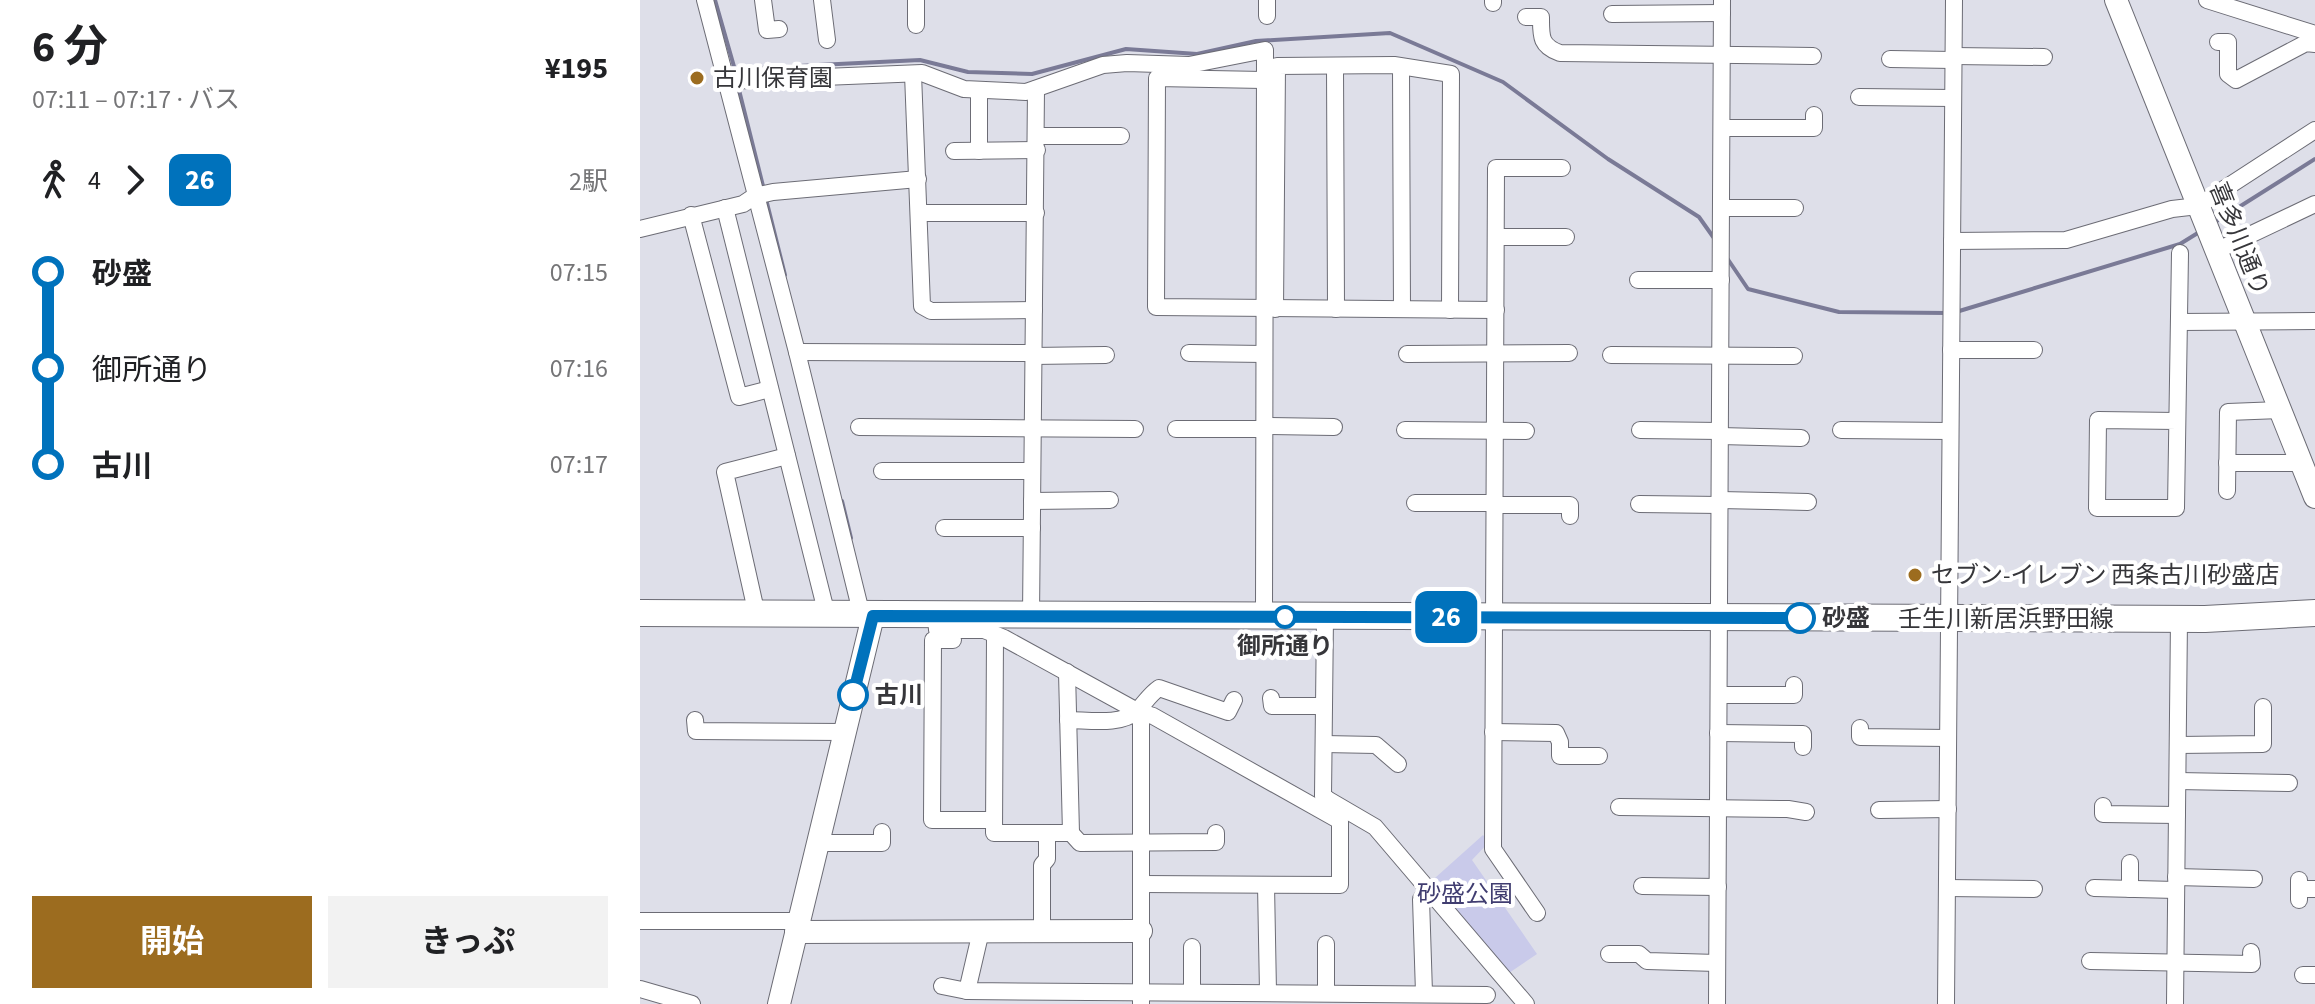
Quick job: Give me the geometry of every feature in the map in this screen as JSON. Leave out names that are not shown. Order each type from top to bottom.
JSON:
[{"type":"main road","name":"壬生川新居浜野田線","points":[[640,613],[1949,619],[2179,619],[2315,613]]},
{"type":"street","points":[[705,0],[868,616],[779,1004]]},
{"type":"street","points":[[763,0],[767,30],[779,29]]},
{"type":"street","points":[[822,0],[827,40]]},
{"type":"street","points":[[916,0],[916,25]]},
{"type":"street","points":[[1946,1004],[1954,0]]},
{"type":"street","name":"喜多川通り","points":[[2116,0],[2315,497]]},
{"type":"street","points":[[2207,0],[2315,34]]},
{"type":"street","points":[[1612,14],[1722,7],[1717,1004]]},
{"type":"street","points":[[1526,17],[1541,17],[1541,41],[1545,47],[1560,53],[1813,56]]},
{"type":"street","points":[[2218,42],[2228,42],[2228,74],[2236,80],[2306,43],[2315,44]]},
{"type":"street","points":[[726,81],[922,73],[979,92],[1026,92],[1103,65],[1189,65],[1265,50],[1263,80],[1270,108]]},
{"type":"street","points":[[1890,59],[2044,57]]},
{"type":"street","points":[[1264,617],[1264,354],[1269,309],[1270,108],[1277,66],[1401,67],[1451,74],[1450,310]]},
{"type":"street","points":[[1335,66],[1336,309]]},
{"type":"street","points":[[1401,67],[1402,309]]},
{"type":"street","points":[[913,74],[920,302],[925,310],[1034,310]]},
{"type":"street","points":[[1263,80],[1157,78],[1156,307],[1496,310]]},
{"type":"street","points":[[1031,616],[1036,89]]},
{"type":"street","points":[[979,92],[979,151]]},
{"type":"street","points":[[1859,97],[1953,98]]},
{"type":"street","points":[[1722,128],[1814,128],[1814,115]]},
{"type":"street","points":[[1952,241],[2066,240],[2172,209],[2198,206],[2315,130]]},
{"type":"street","points":[[954,151],[1121,136]]},
{"type":"street","points":[[1537,913],[1493,849],[1496,168],[1562,168]]},
{"type":"street","points":[[640,229],[743,204],[755,196],[918,179]]},
{"type":"street","points":[[2216,251],[2315,204]]},
{"type":"street","points":[[725,208],[827,615]]},
{"type":"street","points":[[1721,208],[1795,208]]},
{"type":"street","points":[[919,213],[1036,213]]},
{"type":"street","points":[[691,215],[739,397],[770,389]]},
{"type":"street","points":[[1496,237],[1566,237]]},
{"type":"street","points":[[2177,421],[2098,420],[2097,508],[2176,508],[2180,253]]},
{"type":"street","points":[[1638,280],[1721,280]]},
{"type":"street","points":[[2179,322],[2315,321]]},
{"type":"street","points":[[1951,350],[2034,350]]},
{"type":"street","points":[[797,352],[1106,355]]},
{"type":"street","points":[[1189,353],[1264,354]]},
{"type":"street","points":[[1407,354],[1569,353]]},
{"type":"street","points":[[1611,355],[1794,356]]},
{"type":"street","points":[[2227,491],[2228,412],[2280,410]]},
{"type":"street","points":[[859,427],[1135,429]]},
{"type":"street","points":[[1176,429],[1334,427]]},
{"type":"street","points":[[1405,430],[1526,431]]},
{"type":"street","points":[[1640,430],[1801,438]]},
{"type":"street","points":[[1841,430],[1950,431]]},
{"type":"street","points":[[757,615],[725,472],[787,456]]},
{"type":"street","points":[[2227,463],[2301,463]]},
{"type":"street","points":[[882,471],[1032,471]]},
{"type":"street","points":[[1032,501],[1110,500]]},
{"type":"street","points":[[1639,504],[1808,502]]},
{"type":"street","points":[[1415,503],[1570,505],[1570,516]]},
{"type":"street","points":[[944,528],[1032,528]]},
{"type":"street","points":[[936,616],[937,630],[984,630],[1137,711],[1153,716],[1375,827],[1425,893],[1526,1004]]},
{"type":"street","points":[[1141,884],[1340,885],[1340,821],[1325,804],[1323,796],[1325,617]]},
{"type":"street","points":[[2175,1004],[2179,619]]},
{"type":"street","points":[[995,637],[994,833],[1071,833]]},
{"type":"street","points":[[994,820],[932,820],[932,805],[933,640],[995,637]]},
{"type":"street","points":[[1067,672],[1071,833],[1080,843],[1216,842],[1216,833]]},
{"type":"street","points":[[1719,695],[1794,695],[1794,685]]},
{"type":"street","points":[[1068,720],[1122,719],[1137,711],[1147,696],[1159,688],[1228,712],[1234,700]]},
{"type":"street","points":[[1271,698],[1272,706],[1324,706]]},
{"type":"street","points":[[2178,745],[2263,744],[2263,707]]},
{"type":"street","points":[[1137,711],[1141,723],[1141,998]]},
{"type":"street","points":[[695,720],[696,731],[843,732]]},
{"type":"street","points":[[1860,728],[1860,737],[1948,738]]},
{"type":"street","points":[[1493,732],[1556,733],[1560,756],[1599,756]]},
{"type":"street","points":[[1718,733],[1803,734],[1803,747]]},
{"type":"street","points":[[1324,744],[1376,745],[1398,764]]},
{"type":"street","points":[[2178,781],[2289,783]]},
{"type":"street","points":[[2103,806],[2103,814],[2177,815]]},
{"type":"street","points":[[1619,807],[1806,812]]},
{"type":"street","points":[[1879,810],[1948,809]]},
{"type":"street","points":[[816,843],[882,843],[882,832]]},
{"type":"street","points":[[1042,931],[1042,865],[1047,859],[1047,833]]},
{"type":"street","points":[[2130,863],[2130,889]]},
{"type":"street","points":[[2094,888],[2130,889],[2254,879]]},
{"type":"street","points":[[1266,885],[1268,992]]},
{"type":"street","points":[[1642,886],[1718,887]]},
{"type":"street","points":[[1947,888],[2034,889]]},
{"type":"street","points":[[1424,993],[1425,893]]},
{"type":"street","points":[[640,921],[981,931],[1141,931]]},
{"type":"street","points":[[967,991],[981,931]]},
{"type":"street","points":[[1326,944],[1326,992]]},
{"type":"street","points":[[1192,947],[1192,992]]},
{"type":"street","points":[[2090,961],[2252,964],[2251,952]]},
{"type":"street","points":[[1609,954],[1639,954],[1647,961],[1717,963]]},
{"type":"street","points":[[942,986],[967,991],[1141,998],[1192,992],[1487,995]]},
{"type":"street","points":[[640,989],[692,1004]]},
{"type":"green space","name":"砂盛公園","points":[[1483,835],[1489,842],[1472,860],[1537,954],[1503,977],[1426,886]]},
{"type":"waterway","points":[[715,0],[735,70]]},
{"type":"waterway","points":[[734,69],[920,60],[968,72],[1032,74],[1126,49],[1197,54],[1256,41],[1390,33],[1503,82],[1608,159],[1699,217],[1716,241]]},
{"type":"waterway","points":[[738,86],[764,190]]},
{"type":"waterway","points":[[2212,224],[2315,159]]},
{"type":"waterway","points":[[766,199],[785,275]]},
{"type":"waterway","points":[[1956,312],[2180,244],[2201,231]]},
{"type":"waterway","points":[[1727,258],[1748,289],[1839,312],[1947,313]]},
{"type":"waterway","points":[[842,501],[851,538]]},
{"type":"bus line","name":"26","points":[[853,695],[873,616],[1800,618]]},
{"type":"place","name":"古川保育園","points":[[697,78]]},
{"type":"place","name":"セブン-イレブン 西条古川砂盛店","points":[[1915,575]]},
{"type":"place","name":"御所通り","points":[[1285,617]]},
{"type":"place","name":"砂盛","points":[[1800,618]]},
{"type":"place","name":"古川","points":[[853,695]]}]
